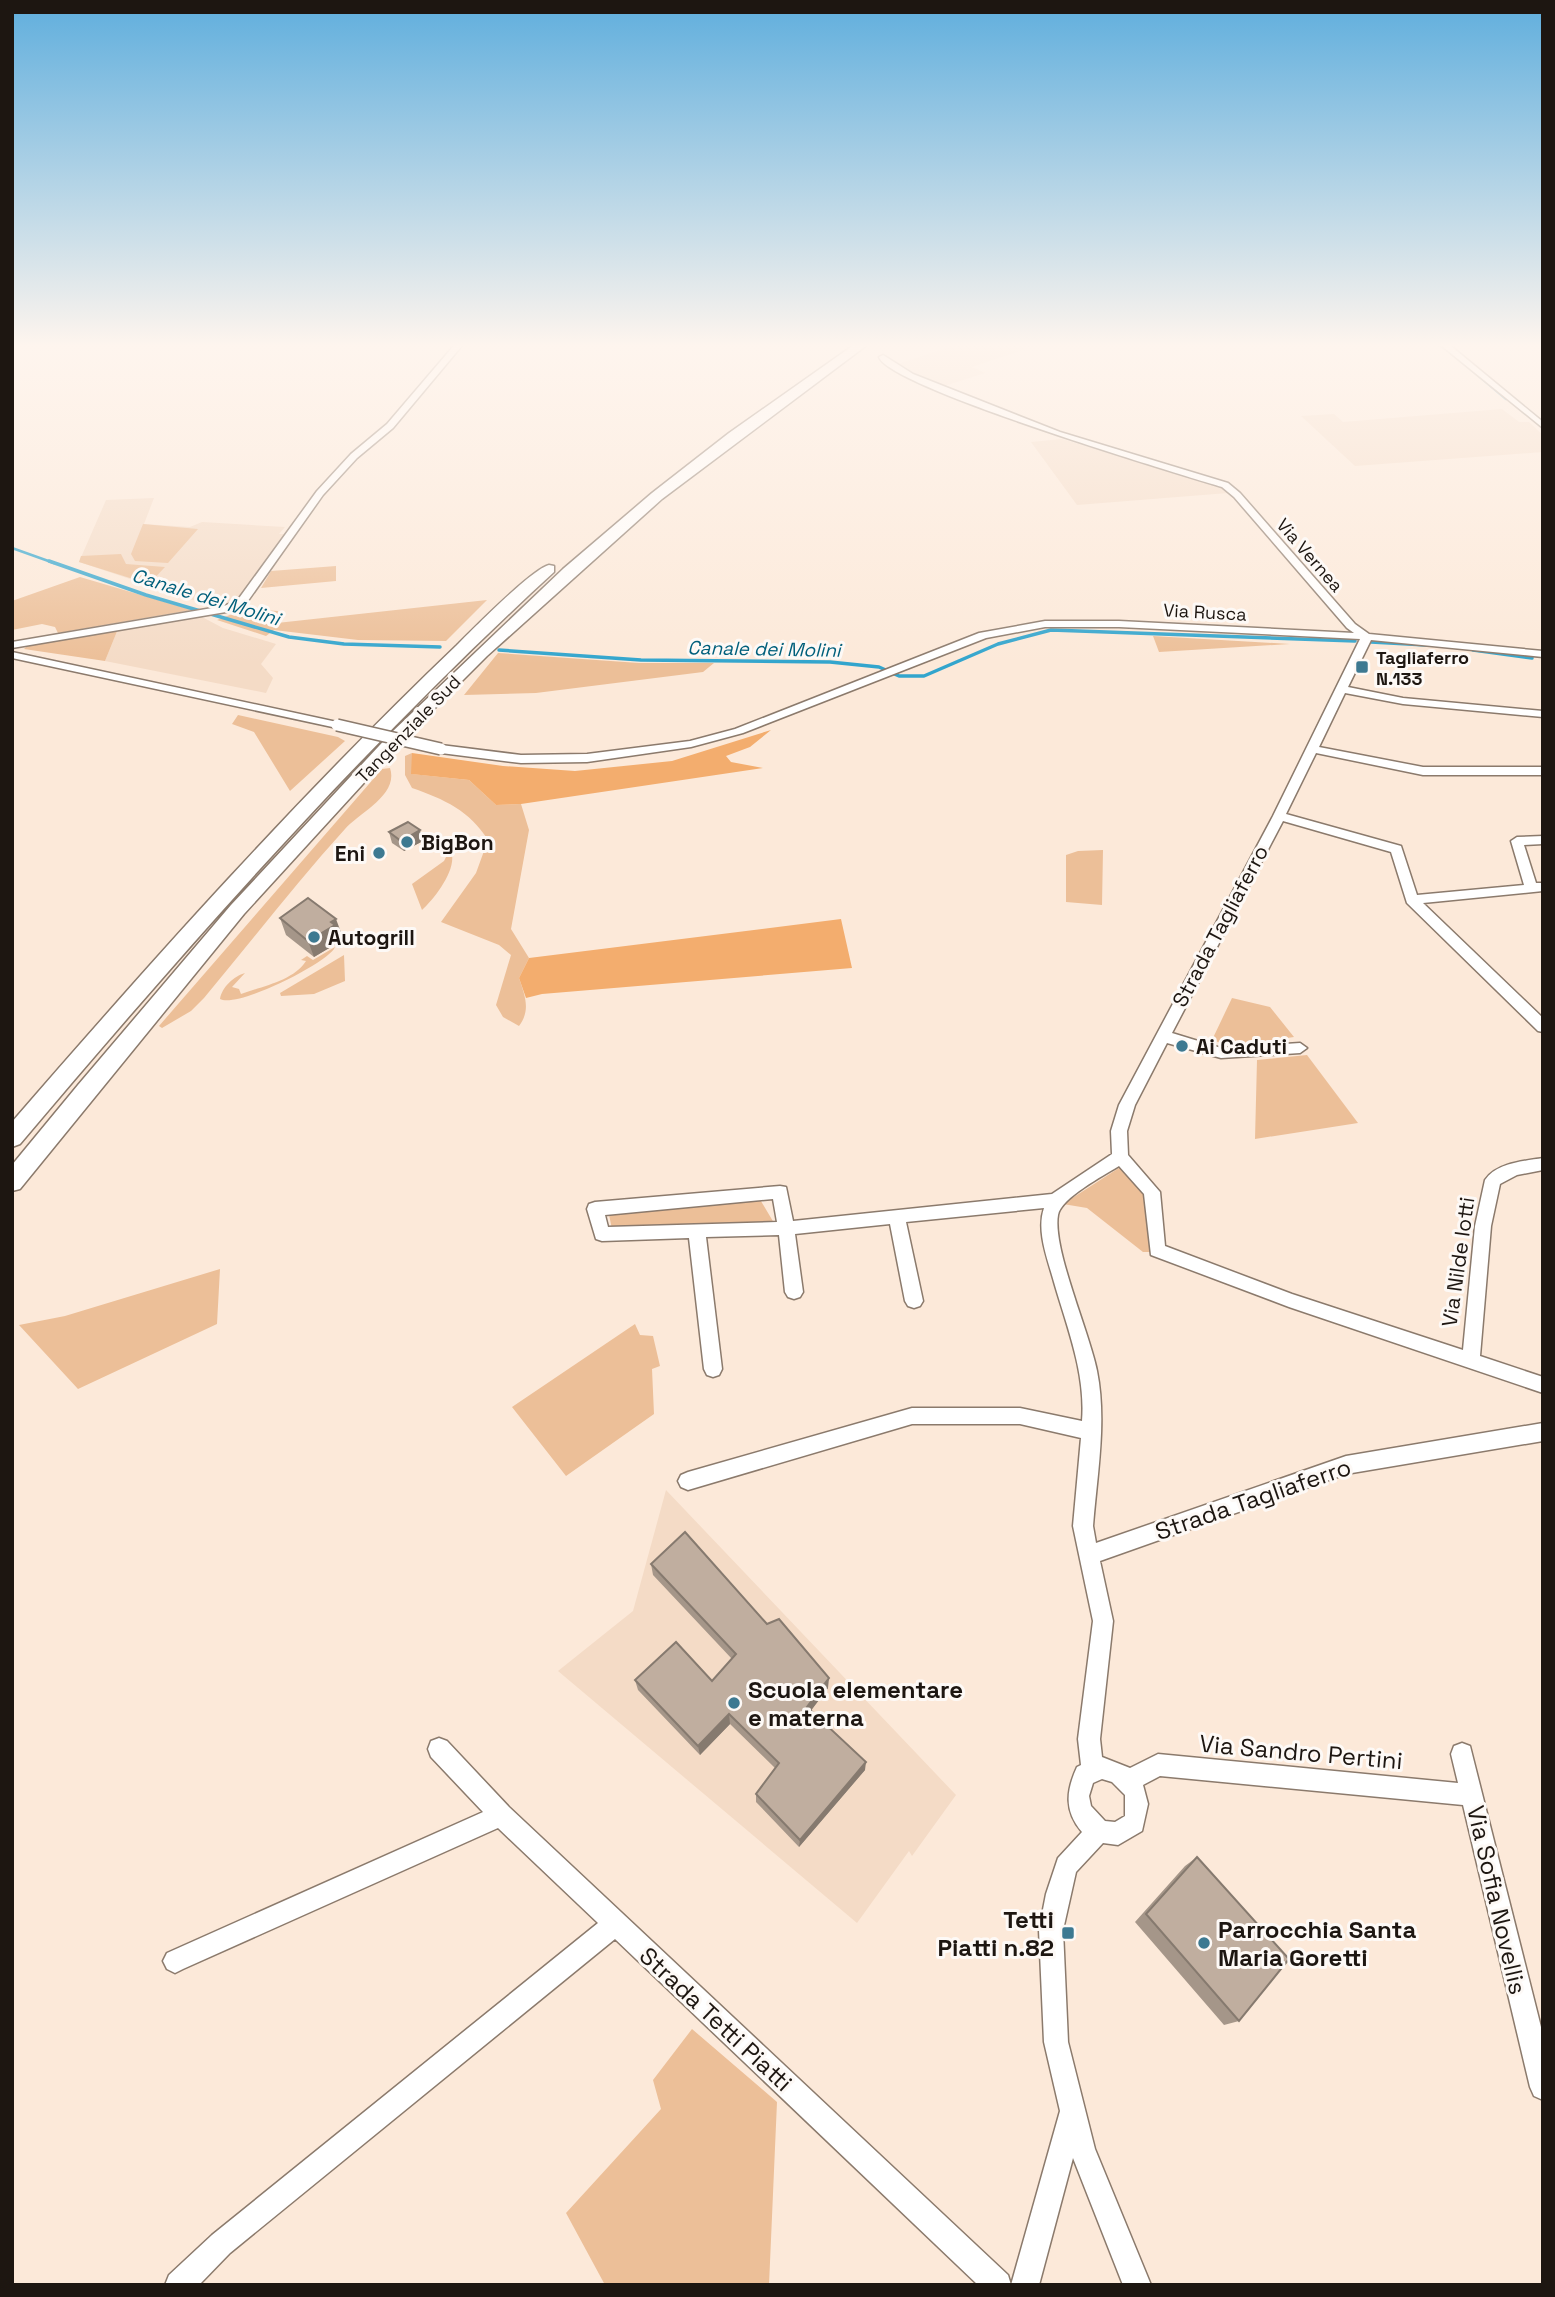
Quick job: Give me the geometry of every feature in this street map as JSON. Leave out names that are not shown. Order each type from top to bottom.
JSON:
[{"type":"highway","name":"Tangenziale Sud","points":[[12,1138],[256,859],[380,728],[472,639],[637,494],[696,449]]},
{"type":"highway","name":"Tangenziale Sud","points":[[12,1182],[123,1046],[254,894],[360,778],[483,652],[657,496],[716,449]]},
{"type":"street","points":[[12,645],[51,636],[218,610],[241,603],[320,493],[362,449]]},
{"type":"street","name":"Via Vernea","points":[[1105,449],[1225,485],[1237,495],[1351,626],[1367,637]]},
{"type":"street","name":"Via Rusca","points":[[12,654],[441,749],[520,759],[639,753],[691,744],[739,731],[983,635],[1045,624],[1118,624],[1367,637],[1516,649]]},
{"type":"street","name":"Strada Tagliaferro","points":[[1120,1157],[1119,1131],[1126,1105],[1279,816],[1367,637]]},
{"type":"street","points":[[1516,649],[1543,654]]},
{"type":"street","points":[[1516,649],[1543,660]]},
{"type":"street","points":[[1342,689],[1403,701],[1543,714]]},
{"type":"street","points":[[1312,750],[1423,771],[1543,771]]},
{"type":"street","points":[[1279,816],[1397,849],[1412,900],[1543,1027]]},
{"type":"street","points":[[1412,900],[1537,887],[1517,841],[1543,840]]},
{"type":"street","name":"Strada Tagliaferro","points":[[1163,1036],[1221,1053],[1300,1048]]},
{"type":"street","points":[[794,1292],[786,1228],[780,1192],[595,1209],[602,1234],[786,1228],[1055,1200],[1120,1157]]},
{"type":"street","name":"Via Nilde Iotti","points":[[1120,1157],[1152,1192],[1157,1250],[1289,1300],[1543,1385]]},
{"type":"street","name":"Via Nilde Iotti","points":[[1471,1360],[1483,1226],[1493,1180],[1514,1169],[1543,1164]]},
{"type":"street","points":[[1055,1200],[1049,1217],[1053,1248],[1088,1369],[1093,1402],[1083,1526],[1103,1621],[1089,1739],[1093,1770]]},
{"type":"street","points":[[897,1217],[914,1301]]},
{"type":"street","points":[[697,1231],[713,1368]]},
{"type":"street","points":[[688,1481],[912,1416],[1020,1416],[1090,1431]]},
{"type":"street","name":"Strada Tagliaferro","points":[[1089,1555],[1346,1465],[1543,1432]]},
{"type":"street","name":"Strada Tetti Piatti","points":[[439,1749],[500,1815],[998,2285]]},
{"type":"street","name":"Via Sofia Novellis","points":[[1462,1754],[1543,2087]]},
{"type":"street","name":"Via Sandro Pertini","points":[[1129,1781],[1158,1765],[1472,1795]]},
{"type":"street","points":[[1111,1769],[1129,1781],[1138,1802],[1134,1823],[1118,1835],[1098,1831],[1088,1823],[1078,1803],[1080,1783],[1093,1770],[1111,1769]]},
{"type":"street","points":[[175,1961],[500,1815]]},
{"type":"street","points":[[1098,1831],[1066,1866],[1051,1930],[1056,2042],[1082,2149],[1137,2285]]},
{"type":"street","points":[[179,2285],[221,2244],[615,1924]]},
{"type":"street","points":[[1025,2285],[1072,2111]]},
{"type":"shaded area","points":[[1036,449],[1097,449],[1217,484],[1228,493],[1077,505]]},
{"type":"shaded area","points":[[1337,449],[1543,449],[1543,452],[1355,466]]},
{"type":"shaded area","points":[[154,498],[144,524],[190,527],[202,522],[285,527],[279,534],[285,534],[235,604],[211,606],[79,562],[106,500]]},
{"type":"shaded area","points":[[143,524],[198,529],[168,563],[135,561],[131,554]]},
{"type":"shaded area","points":[[121,554],[126,564],[165,567],[149,584],[79,562],[81,556]]},
{"type":"shaded area","points":[[336,566],[336,581],[261,588],[271,571]]},
{"type":"shaded area","points":[[80,577],[192,610],[58,633],[55,627],[42,624],[12,630],[12,601]]},
{"type":"shaded area","points":[[487,600],[446,641],[358,640],[274,630],[266,636],[217,620],[245,609],[278,611],[277,623]]},
{"type":"shaded area","points":[[202,617],[223,628],[276,644],[261,664],[273,678],[266,693],[105,661],[118,629]]},
{"type":"shaded area","points":[[118,629],[105,661],[24,649],[29,644]]},
{"type":"shaded area","points":[[1153,636],[1290,644],[1159,652]]},
{"type":"shaded area","points":[[498,653],[639,663],[714,663],[703,672],[536,693],[464,695]]},
{"type":"shaded area","points":[[238,715],[338,737],[345,741],[290,791],[254,732],[232,724]]},
{"type":"shaded area","points":[[771,730],[750,747],[726,756],[731,762],[763,768],[521,804],[496,805],[469,780],[411,774],[412,753],[503,766],[575,771],[672,761]]},
{"type":"shaded area","points":[[412,753],[412,774],[469,780],[496,805],[521,804],[529,830],[511,929],[529,958],[519,978],[526,1009],[519,1026],[503,1017],[496,1005],[511,955],[499,945],[441,922],[476,873],[488,840],[473,821],[455,807],[412,788],[405,775],[405,756]]},
{"type":"shaded area","points":[[390,768],[389,787],[383,795],[327,849],[204,998],[191,1011],[162,1028],[159,1026],[382,769]]},
{"type":"shaded area","points":[[450,849],[452,864],[449,873],[422,910],[412,884],[444,861]]},
{"type":"shaded area","points":[[1103,850],[1102,905],[1066,902],[1066,855],[1078,851]]},
{"type":"shaded area","points":[[841,919],[852,968],[542,994],[526,998],[519,978],[529,958]]},
{"type":"shaded area","points":[[335,947],[318,962],[263,991],[230,1000],[220,999],[226,986],[241,974],[245,973],[232,987],[239,989],[241,994],[286,978],[300,968],[306,961],[301,960],[307,956],[313,960]]},
{"type":"shaded area","points":[[344,955],[345,981],[314,994],[281,996],[280,993]]},
{"type":"shaded area","points":[[1232,998],[1270,1007],[1294,1037],[1230,1046],[1212,1040]]},
{"type":"shaded area","points":[[1307,1055],[1358,1123],[1255,1139],[1257,1060]]},
{"type":"shaded area","points":[[1122,1166],[1146,1192],[1150,1252],[1143,1252],[1087,1208],[1063,1204]]},
{"type":"shaded area","points":[[758,1196],[774,1223],[612,1229],[608,1210]]},
{"type":"shaded area","points":[[220,1269],[217,1324],[78,1389],[19,1325],[65,1316]]},
{"type":"shaded area","points":[[635,1324],[640,1335],[653,1336],[660,1366],[652,1369],[654,1414],[566,1476],[512,1407]]},
{"type":"shaded area","points":[[666,1490],[956,1795],[912,1856],[909,1851],[857,1923],[558,1671],[633,1611]]},
{"type":"shaded area","points":[[692,2029],[777,2102],[769,2285],[605,2285],[566,2213],[661,2109],[653,2080]]},
{"type":"building","points":[[408,822],[420,830],[401,841],[389,832]]},
{"type":"building","points":[[308,898],[336,919],[331,922],[335,925],[308,941],[280,918]]},
{"type":"building","name":"Scuola elementare e materna","points":[[685,1532],[767,1624],[779,1619],[829,1678],[807,1707],[866,1762],[800,1840],[756,1794],[779,1763],[729,1714],[698,1746],[635,1680],[676,1642],[712,1681],[736,1654],[651,1564]]},
{"type":"building","name":"Parrocchia Santa Maria Goretti","points":[[1197,1857],[1289,1959],[1239,2021],[1146,1914]]},
{"type":"waterway","name":"Canale dei Molini","points":[[12,548],[54,563]]},
{"type":"waterway","name":"Canale dei Molini","points":[[49,561],[146,595],[289,637],[344,644],[440,647]]},
{"type":"waterway","name":"Canale dei Molini","points":[[499,650],[641,660],[830,662],[879,667],[899,676],[924,676],[998,644],[1051,630],[1355,641]]},
{"type":"waterway","name":"Canale dei Molini","points":[[1371,642],[1426,645]]},
{"type":"waterway","name":"Canale dei Molini","points":[[1473,650],[1532,658]]},
{"type":"place","name":"Tagliaferro N.133","points":[[1362,667]]},
{"type":"place","name":"BigBon","points":[[407,842]]},
{"type":"place","name":"Eni","points":[[379,853]]},
{"type":"place","name":"Autogrill","points":[[314,937]]},
{"type":"place","name":"Ai Caduti","points":[[1182,1046]]},
{"type":"place","name":"Scuola elementare e materna","points":[[734,1703]]},
{"type":"place","name":"Tetti Piatti n.82","points":[[1068,1933]]},
{"type":"place","name":"Parrocchia Santa Maria Goretti","points":[[1204,1943]]}]
